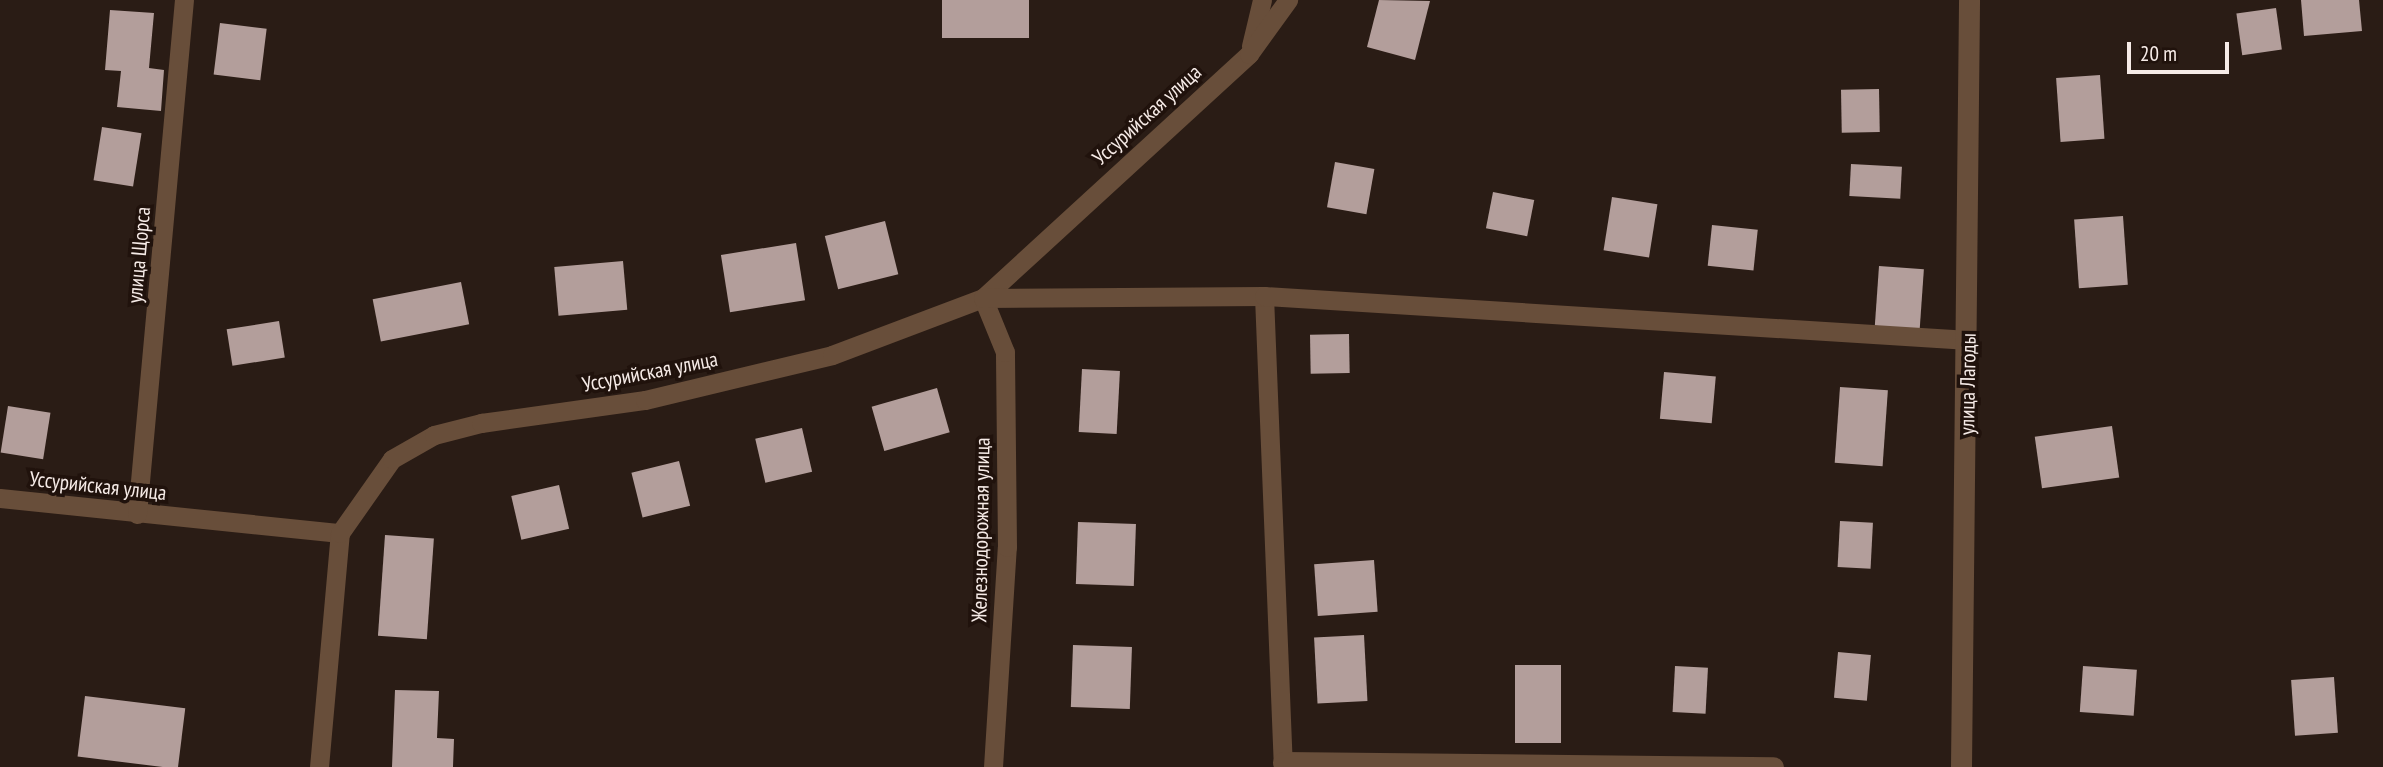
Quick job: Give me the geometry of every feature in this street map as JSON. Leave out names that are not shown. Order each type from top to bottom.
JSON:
[{"type":"street","name":"улица Лагоды","points":[[1961,767],[1969,340],[1969,0]]},
{"type":"street","points":[[1283,764],[1773,767]]},
{"type":"lane","name":"улица Щорса","points":[[137,514],[184,0]]},
{"type":"lane","points":[[1250,54],[1262,0]]},
{"type":"lane","name":"Уссурийская улица","points":[[0,498],[340,533],[392,459],[434,435],[481,423],[645,400],[832,355],[983,298],[1250,54],[1288,0]]},
{"type":"lane","points":[[983,298],[1264,296],[1969,340]]},
{"type":"lane","points":[[1264,296],[1283,764]]},
{"type":"lane","name":"Железнодорожная улица","points":[[983,298],[1004,352],[1007,547],[993,767]]},
{"type":"lane","points":[[319,767],[340,533]]},
{"type":"building","points":[[942,0],[1029,0],[1029,38],[942,38]]},
{"type":"building","points":[[1379,0],[1430,1],[1415,60],[1367,47]]},
{"type":"building","points":[[2301,0],[2359,0],[2362,31],[2304,36]]},
{"type":"building","points":[[2276,8],[2282,50],[2242,55],[2236,14]]},
{"type":"building","points":[[110,10],[154,13],[149,68],[164,70],[161,111],[117,107],[121,71],[105,70]]},
{"type":"building","points":[[220,23],[267,29],[260,80],[214,75]]},
{"type":"building","points":[[2100,75],[2104,139],[2061,142],[2056,78]]},
{"type":"building","points":[[1879,89],[1880,132],[1842,133],[1841,90]]},
{"type":"building","points":[[102,127],[142,133],[133,187],[94,180]]},
{"type":"building","points":[[1335,162],[1374,169],[1366,214],[1327,207]]},
{"type":"building","points":[[1851,164],[1902,167],[1900,199],[1849,196]]},
{"type":"building","points":[[1493,192],[1534,200],[1527,236],[1486,228]]},
{"type":"building","points":[[1612,197],[1657,204],[1649,258],[1604,250]]},
{"type":"building","points":[[2123,216],[2128,285],[2079,288],[2074,219]]},
{"type":"building","points":[[885,221],[898,274],[838,289],[825,236]]},
{"type":"building","points":[[1712,225],[1758,230],[1753,271],[1708,266]]},
{"type":"building","points":[[796,243],[805,300],[730,312],[721,255]]},
{"type":"building","points":[[623,261],[627,310],[559,316],[554,267]]},
{"type":"building","points":[[1879,266],[1924,269],[1920,329],[1875,326]]},
{"type":"building","points":[[461,282],[469,324],[381,341],[373,299]]},
{"type":"building","points":[[279,321],[285,358],[232,366],[227,329]]},
{"type":"building","points":[[1349,334],[1350,373],[1311,374],[1310,335]]},
{"type":"building","points":[[1082,369],[1120,371],[1117,434],[1079,432]]},
{"type":"building","points":[[1664,372],[1716,377],[1712,423],[1660,419]]},
{"type":"building","points":[[1840,387],[1888,390],[1883,466],[1835,463]]},
{"type":"building","points":[[937,388],[950,432],[884,451],[872,407]]},
{"type":"building","points":[[8,406],[50,413],[43,459],[1,452]]},
{"type":"building","points":[[2112,426],[2119,477],[2042,488],[2035,437]]},
{"type":"building","points":[[802,428],[812,472],[765,483],[755,439]]},
{"type":"building","points":[[679,461],[690,506],[643,517],[631,473]]},
{"type":"building","points":[[559,485],[569,529],[521,540],[511,496]]},
{"type":"building","points":[[1840,521],[1873,523],[1871,569],[1838,567]]},
{"type":"building","points":[[1078,522],[1136,524],[1134,586],[1076,584]]},
{"type":"building","points":[[385,535],[434,538],[427,639],[378,636]]},
{"type":"building","points":[[1374,560],[1378,612],[1318,616],[1314,564]]},
{"type":"building","points":[[1364,635],[1367,701],[1318,704],[1314,638]]},
{"type":"building","points":[[1073,645],[1132,647],[1130,709],[1071,707]]},
{"type":"building","points":[[1838,652],[1871,655],[1867,701],[1834,698]]},
{"type":"building","points":[[1515,665],[1561,665],[1561,743],[1515,743]]},
{"type":"building","points":[[1675,666],[1708,668],[1706,714],[1673,712]]},
{"type":"building","points":[[2083,666],[2137,670],[2134,716],[2080,712]]},
{"type":"building","points":[[2334,677],[2338,733],[2295,736],[2291,680]]},
{"type":"building","points":[[395,690],[439,691],[437,738],[454,739],[453,767],[392,767]]},
{"type":"building","points":[[85,696],[185,708],[178,767],[78,757]]}]
